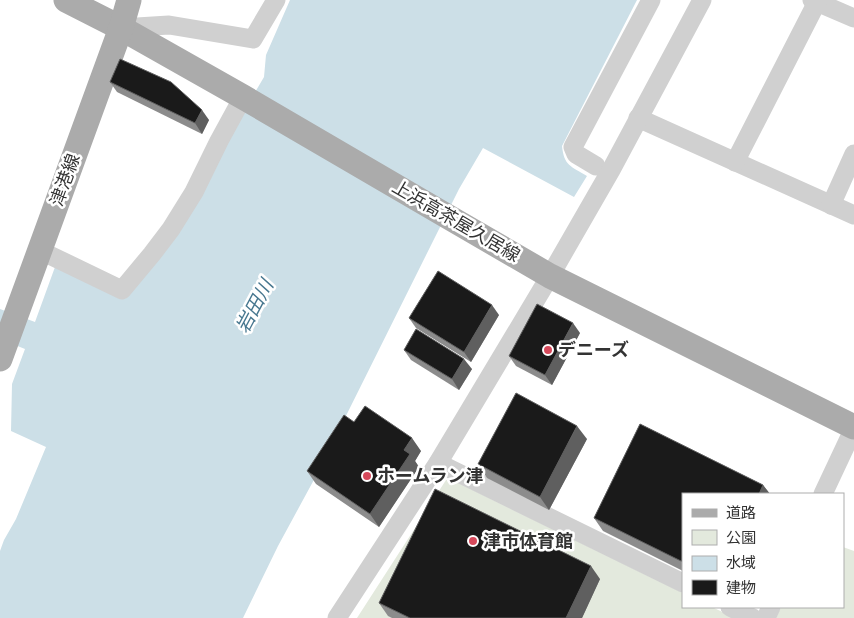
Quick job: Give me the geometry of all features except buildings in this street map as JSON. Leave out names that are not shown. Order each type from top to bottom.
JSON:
[{"type":"main road","name":"上浜高茶屋久居線","points":[[66,0],[121,28],[245,97],[550,276],[854,427]]},
{"type":"main road","name":"津港線","points":[[1,357],[121,28],[129,0]]},
{"type":"street","points":[[121,28],[169,25],[253,39],[276,0]]},
{"type":"street","points":[[596,166],[576,154],[573,147],[651,0]]},
{"type":"street","points":[[338,618],[438,463],[550,276],[702,0]]},
{"type":"street","points":[[736,162],[814,1],[854,18]]},
{"type":"street","points":[[38,254],[122,290],[171,229],[194,192],[219,141],[245,97]]},
{"type":"street","points":[[638,118],[854,215]]},
{"type":"street","points":[[831,204],[854,154]]},
{"type":"street","points":[[823,493],[854,427]]},
{"type":"street","points":[[438,463],[682,583]]},
{"type":"street","points":[[732,608],[753,618]]},
{"type":"green space","points":[[450,479],[682,593],[682,608],[714,608],[735,618],[357,618],[446,480]]},
{"type":"green space","points":[[844,547],[854,551],[854,618],[776,618],[781,608],[844,608]]},
{"type":"water","name":"岩田川","points":[[290,0],[637,0],[562,146],[564,158],[569,165],[587,176],[574,197],[483,148],[459,189],[243,618],[0,618],[0,551],[16,519],[46,447],[11,431],[12,384],[25,349],[0,339],[0,309],[35,322],[55,267],[124,299],[237,123],[264,77],[266,55]]},
{"type":"place","name":"デニーズ","points":[[548,350]]},
{"type":"place","name":"ホームラン津","points":[[367,476]]},
{"type":"place","name":"津市体育館","points":[[473,541]]}]
